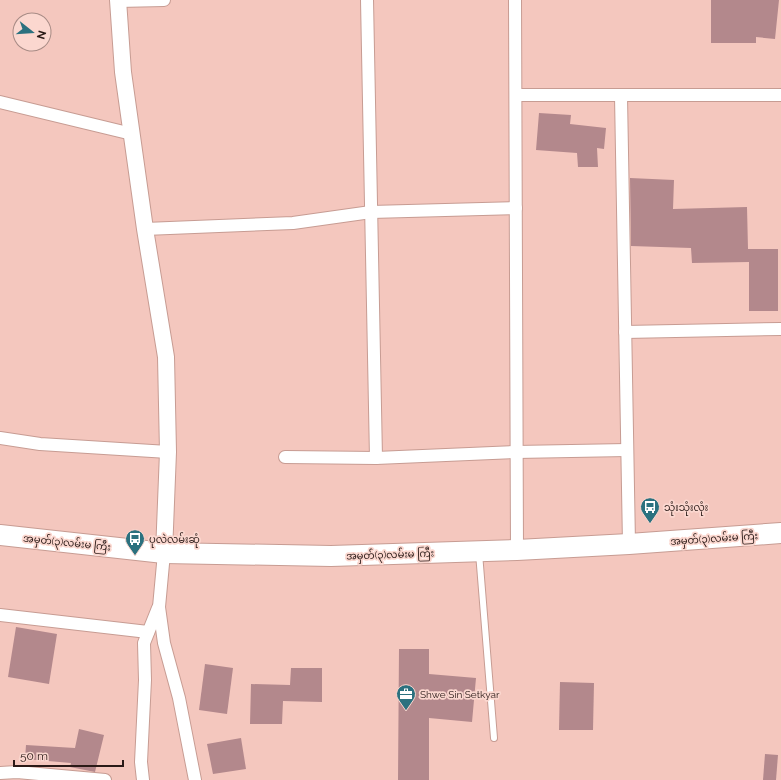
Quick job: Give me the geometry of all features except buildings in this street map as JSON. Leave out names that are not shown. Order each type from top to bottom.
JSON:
[{"type":"main road","name":"အမှတ်(၃)လမ်းမ ကြီး","points":[[0,535],[164,552],[331,556],[517,550],[629,544],[781,533]]},
{"type":"street","points":[[144,780],[141,762],[145,680],[144,643],[158,607],[164,552],[168,452],[166,357],[145,229],[123,72],[118,1],[164,0]]},
{"type":"street","points":[[367,0],[376,458]]},
{"type":"street","points":[[515,0],[517,550]]},
{"type":"street","points":[[516,95],[781,95]]},
{"type":"street","points":[[621,96],[629,544]]},
{"type":"street","points":[[0,102],[132,134]]},
{"type":"street","points":[[145,229],[294,223],[371,212],[516,208]]},
{"type":"street","points":[[625,332],[781,329]]},
{"type":"street","points":[[0,438],[40,444],[168,452]]},
{"type":"street","points":[[285,457],[376,458],[516,452],[627,450]]},
{"type":"street","points":[[158,607],[164,643],[179,698],[195,780]]},
{"type":"street","points":[[0,615],[148,632]]},
{"type":"street","points":[[0,773],[17,772],[105,780]]},
{"type":"lane","points":[[479,551],[494,738]]},
{"type":"place","name":"သုံးသုံးလုံး","points":[[650,524]]},
{"type":"place","name":"ပုလဲလမ်းဆုံ","points":[[135,556]]},
{"type":"place","name":"Shwe Sin Setkyar","points":[[406,711]]}]
